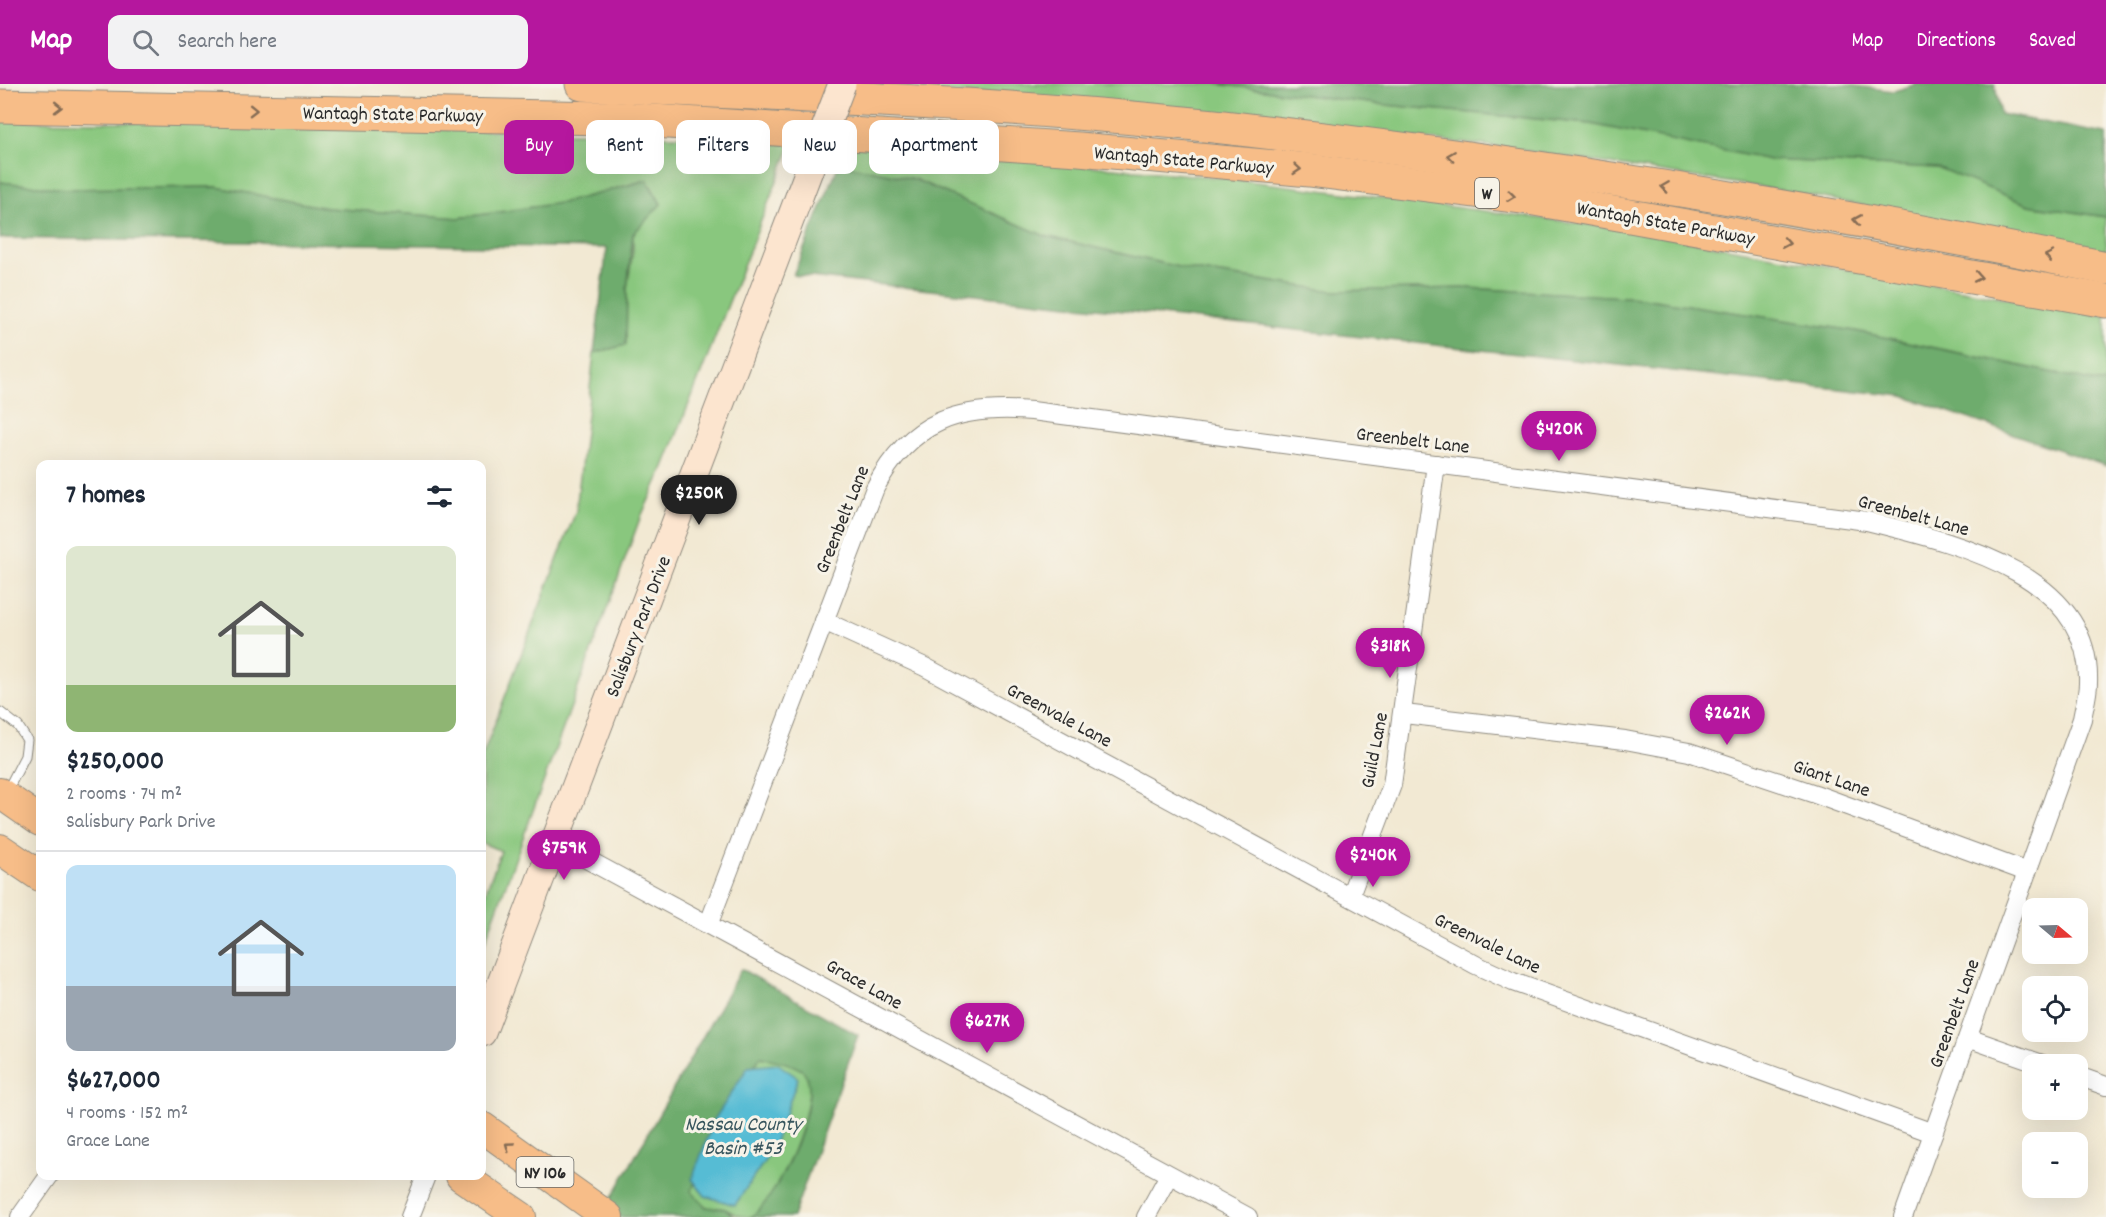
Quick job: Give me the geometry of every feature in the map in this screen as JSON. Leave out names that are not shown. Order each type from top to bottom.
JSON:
[{"type":"highway","name":"Wantagh State Parkway","points":[[582,84],[922,102],[1222,127],[1432,153],[1686,190],[1946,235],[2106,268]]},
{"type":"highway","name":"Wantagh State Parkway","points":[[0,106],[607,118],[1102,151],[1309,170],[1529,198],[2106,301]]},
{"type":"main road","name":"Salisbury Park Drive","points":[[486,1023],[842,84]]},
{"type":"main road","points":[[2,798],[36,819]]},
{"type":"main road","points":[[0,849],[36,873]]},
{"type":"main road","name":"NY 106","points":[[486,1130],[608,1217]]},
{"type":"main road","name":"NY 106","points":[[467,1180],[521,1217]]},
{"type":"street","name":"Greenbelt Lane","points":[[709,923],[875,488],[886,467],[917,434],[949,416],[968,410],[999,408],[1032,411],[1868,521],[1914,533],[1998,561],[2032,580],[2060,606],[2074,626],[2085,656],[2088,682],[2082,719],[1903,1217]]},
{"type":"street","name":"Guild Lane","points":[[1350,896],[1392,785],[1404,714],[1436,464]]},
{"type":"street","name":"Greenvale Lane","points":[[825,621],[925,667],[1513,982],[1933,1133]]},
{"type":"street","name":"Giant Lane","points":[[1404,714],[1625,740],[1689,752],[1815,794],[2028,872]]},
{"type":"street","name":"Grace Lane","points":[[555,842],[709,923],[1248,1217]]},
{"type":"street","points":[[1968,1038],[2022,1057]]},
{"type":"street","points":[[2088,1080],[2106,1086]]},
{"type":"street","points":[[1146,1217],[1169,1174]]},
{"type":"street","points":[[20,1217],[46,1180]]},
{"type":"street","points":[[410,1217],[424,1180]]},
{"type":"lane","points":[[0,712],[18,726],[27,740],[25,756],[2,798]]},
{"type":"green space","points":[[870,84],[1216,84],[1386,105],[1591,124],[1770,160],[1939,168],[2029,205],[2106,217],[2106,251],[1792,192],[1501,147]]},
{"type":"green space","points":[[1216,84],[1839,84],[1894,91],[1917,84],[1995,84],[2000,114],[2106,134],[2106,217],[2029,205],[1939,168],[1770,160],[1591,124],[1386,105]]},
{"type":"green space","points":[[0,121],[266,123],[504,131],[504,174],[574,174],[574,133],[586,133],[586,174],[664,174],[664,136],[676,136],[676,174],[770,174],[770,139],[782,140],[782,168],[664,467],[639,521],[486,939],[486,891],[501,851],[486,845],[486,747],[576,511],[594,353],[626,345],[627,289],[633,234],[661,204],[647,180],[567,202],[459,218],[327,208],[216,187],[66,189],[0,182]]},
{"type":"green space","points":[[857,145],[869,146],[869,170],[857,168]]},
{"type":"green space","points":[[999,158],[1225,178],[1617,228],[2106,316],[2106,384],[1855,331],[1641,298],[1466,288],[1333,291],[1187,269],[1045,236],[914,179],[889,174],[999,174]]},
{"type":"green space","points":[[857,168],[869,170],[869,174],[889,174],[914,179],[1045,236],[1187,269],[1333,291],[1466,288],[1641,298],[1855,331],[2106,384],[2106,466],[1903,396],[793,275],[835,174],[857,174]]},
{"type":"green space","points":[[647,180],[661,204],[633,234],[627,289],[626,345],[594,353],[607,248],[0,238],[0,182],[66,189],[216,187],[327,208],[459,218],[567,202]]},
{"type":"green space","points":[[741,969],[858,1035],[793,1217],[751,1217],[772,1192],[794,1151],[802,1128],[809,1089],[803,1071],[785,1063],[760,1057],[732,1102],[691,1191],[706,1207],[725,1209],[735,1217],[619,1217],[606,1208]]},
{"type":"green space","name":"Nassau County Basin #53","points":[[759,1057],[797,1067],[806,1074],[809,1086],[801,1128],[783,1175],[760,1210],[746,1217],[723,1208],[707,1207],[691,1191],[732,1102]]},
{"type":"water","name":"Nassau County Basin #53","points":[[778,1064],[798,1078],[772,1150],[735,1205],[705,1196],[692,1179],[714,1120],[748,1067]]}]
